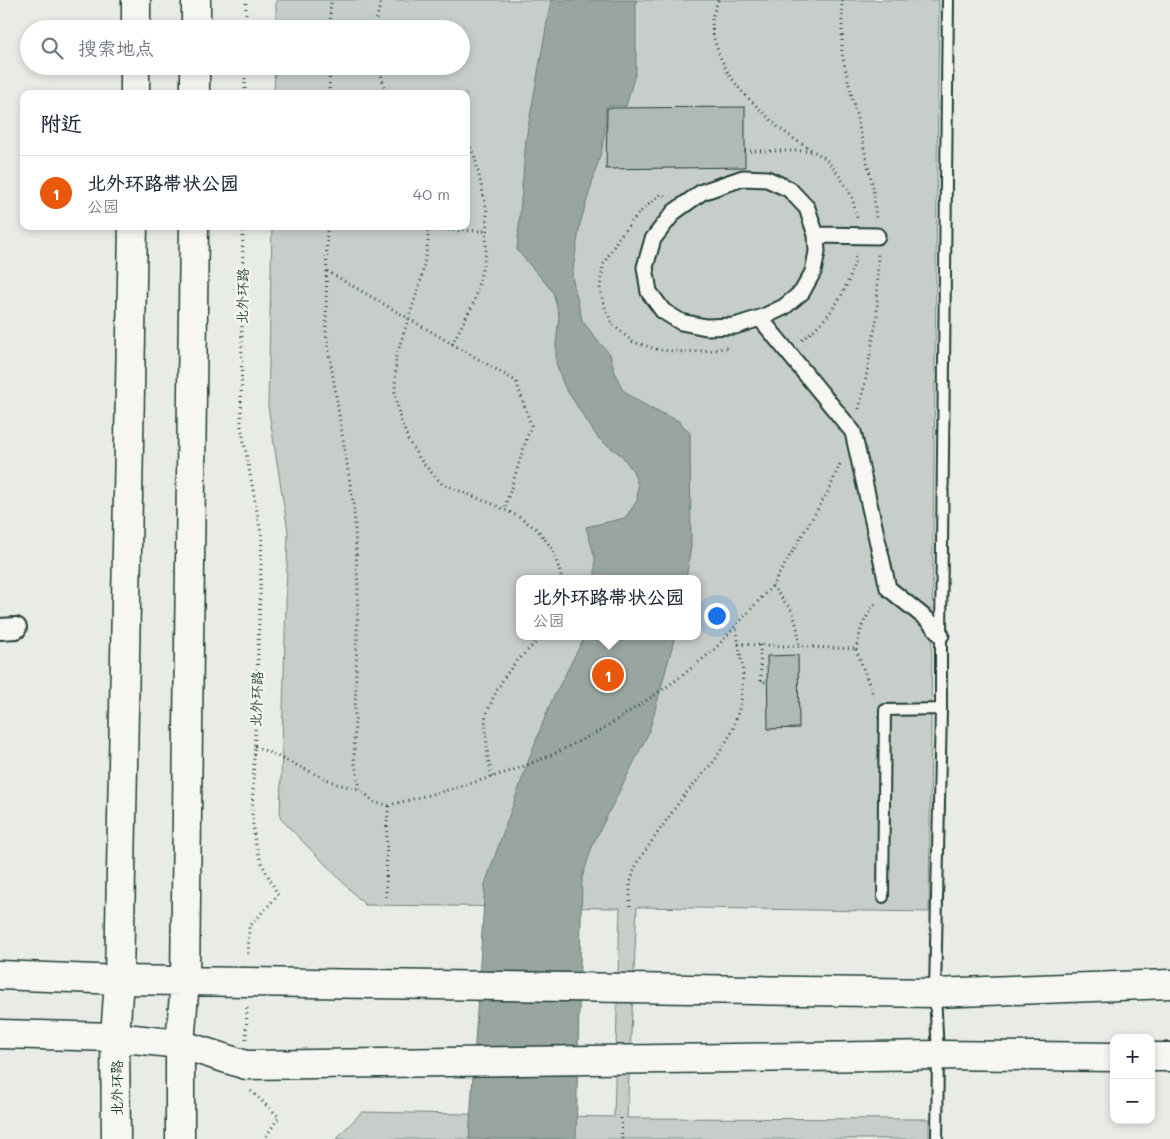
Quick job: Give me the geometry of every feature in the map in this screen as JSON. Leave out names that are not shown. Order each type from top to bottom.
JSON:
[{"type":"main road","points":[[136,0],[136,20]]},
{"type":"main road","points":[[196,0],[196,20]]},
{"type":"main road","points":[[135,75],[135,90]]},
{"type":"main road","points":[[195,75],[195,90]]},
{"type":"main road","name":"北外环路","points":[[116,1139],[115,1036],[119,980],[133,230]]},
{"type":"main road","points":[[180,1139],[180,1044],[185,981],[194,230]]},
{"type":"main road","points":[[0,975],[119,980],[935,993],[1170,984]]},
{"type":"main road","points":[[0,1034],[115,1036],[180,1044],[246,1065],[938,1055],[1110,1056]]},
{"type":"main road","points":[[1155,1057],[1170,1057]]},
{"type":"street","points":[[743,178],[767,179],[788,189],[806,208],[816,235],[817,252],[813,272],[802,292],[784,307],[760,318],[735,326],[706,327],[681,322],[663,311],[649,292],[645,267],[654,239],[674,212],[702,192],[743,178]]},
{"type":"street","points":[[816,235],[877,236]]},
{"type":"street","points":[[760,318],[853,432],[888,588],[929,621],[941,635]]},
{"type":"lane","points":[[937,1139],[938,1055],[935,993],[941,709],[948,0]]},
{"type":"lane","points":[[883,897],[886,710],[941,709]]},
{"type":"path","points":[[246,0],[246,20]]},
{"type":"path","points":[[330,0],[330,20]]},
{"type":"path","points":[[376,20],[382,0]]},
{"type":"path","points":[[254,746],[337,784],[360,789],[375,803],[389,805],[452,789],[517,769],[554,754],[601,730],[675,681],[714,650],[772,586],[829,490],[853,432],[866,378],[877,316],[878,251],[874,187],[842,54],[842,0]]},
{"type":"path","points":[[245,75],[245,90]]},
{"type":"path","points":[[329,90],[330,75]]},
{"type":"path","points":[[381,75],[385,90]]},
{"type":"path","points":[[452,344],[474,302],[486,253],[487,211],[475,158],[470,146]]},
{"type":"path","points":[[745,150],[813,150]]},
{"type":"path","name":"北外环路","points":[[243,230],[241,426],[262,538],[252,815],[255,843],[262,864],[278,895],[249,926],[246,1065],[248,1089],[278,1117],[264,1139]]},
{"type":"path","points":[[327,230],[326,333],[354,508],[358,590],[354,758],[360,789]]},
{"type":"path","points":[[428,230],[428,243],[421,280],[396,357],[395,392],[400,418],[409,442],[422,462],[442,484],[519,517],[538,530],[553,550],[561,575]]},
{"type":"path","points":[[446,230],[487,231]]},
{"type":"path","points":[[327,271],[516,382],[531,425],[504,510]]},
{"type":"path","points":[[772,586],[793,612],[798,632],[799,647]]},
{"type":"path","points":[[886,710],[873,697],[856,649],[862,626],[871,609],[888,588]]},
{"type":"path","points":[[630,906],[630,884],[636,864],[682,798],[715,760],[732,732],[741,703],[743,672],[736,627]]},
{"type":"path","points":[[492,776],[488,758],[486,718],[493,698],[503,679],[515,663],[538,640]]},
{"type":"path","points":[[738,644],[856,649]]},
{"type":"path","points":[[760,645],[761,682],[767,682]]},
{"type":"path","points":[[386,897],[389,805]]},
{"type":"path","points":[[621,1118],[622,1139]]},
{"type":"shaded area","points":[[276,0],[939,0],[929,912],[637,907],[627,1118],[929,1119],[929,1139],[336,1139],[362,1112],[614,1117],[620,908],[365,905],[280,818],[288,531],[268,406],[272,230],[470,230],[470,90],[274,90],[275,75],[470,75],[470,20],[276,20]]},
{"type":"shaded area","points":[[551,0],[636,0],[636,71],[626,106],[606,106],[602,149],[580,224],[572,276],[582,320],[610,354],[622,389],[654,410],[679,421],[690,433],[691,546],[687,575],[595,575],[595,558],[586,527],[625,518],[637,501],[638,485],[633,471],[622,456],[598,438],[564,386],[556,363],[559,315],[553,292],[517,250],[526,139]]},
{"type":"shaded area","points":[[583,640],[674,640],[649,732],[593,844],[582,878],[576,1139],[469,1139],[485,884],[551,702]]},
{"type":"building","points":[[745,107],[745,167],[606,169],[607,108]]},
{"type":"building","points":[[798,655],[799,728],[768,729],[767,656]]},
{"type":"place","name":"北外环路带状公园","points":[[608,675]]}]
